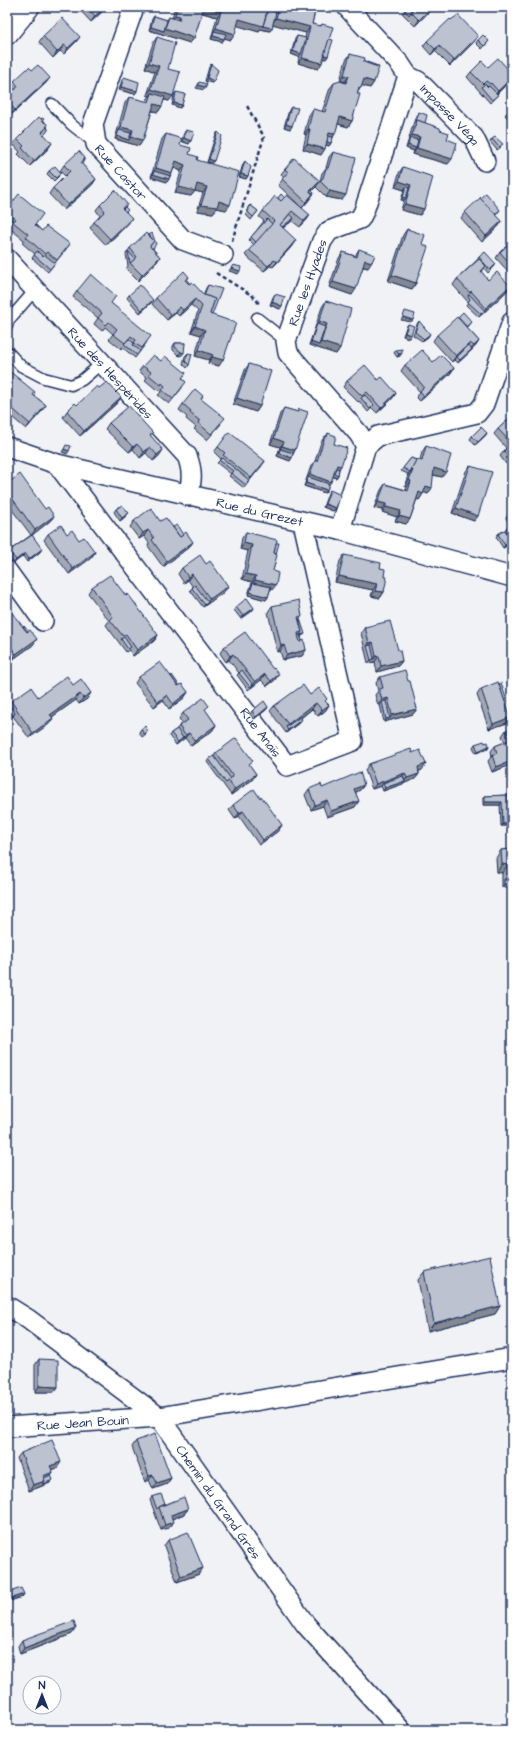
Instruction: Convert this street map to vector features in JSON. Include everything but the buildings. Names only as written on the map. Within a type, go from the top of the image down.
[{"type":"street","points":[[7,33],[28,7]]},
{"type":"street","name":"Rue Castor","points":[[134,7],[93,124],[96,144],[182,240],[224,255]]},
{"type":"street","points":[[347,7],[400,64],[408,76]]},
{"type":"street","name":"Impasse Véga","points":[[408,76],[418,80],[474,138],[486,161]]},
{"type":"street","name":"Rue les Hyades","points":[[366,446],[359,434],[288,353],[286,342],[322,241],[329,231],[360,219],[364,211],[408,76]]},
{"type":"street","name":"Rue des Hespérides","points":[[7,260],[187,456],[191,466],[192,478],[188,496]]},
{"type":"street","points":[[340,530],[366,446],[378,436],[477,413],[484,404],[512,322]]},
{"type":"street","name":"Rue du Grezet","points":[[7,447],[57,464],[188,496],[340,530],[512,579]]},
{"type":"street","name":"Rue Anaïs","points":[[57,464],[286,766],[353,741],[303,522]]},
{"type":"street","points":[[9,580],[43,621]]},
{"type":"street","name":"Chemin du Grand Grès","points":[[7,1306],[28,1319],[159,1417],[306,1625],[401,1730]]},
{"type":"street","name":"Rue Jean Bouin","points":[[7,1427],[159,1417],[512,1358]]},
{"type":"lane","points":[[52,104],[72,124],[96,144]]},
{"type":"lane","points":[[7,326],[9,320],[35,290]]},
{"type":"lane","points":[[257,318],[286,342]]},
{"type":"lane","points":[[7,351],[21,366],[44,378],[71,385],[82,380],[102,363]]},
{"type":"path","points":[[248,106],[264,137],[233,239],[215,272],[253,296],[258,302],[257,318]]}]
